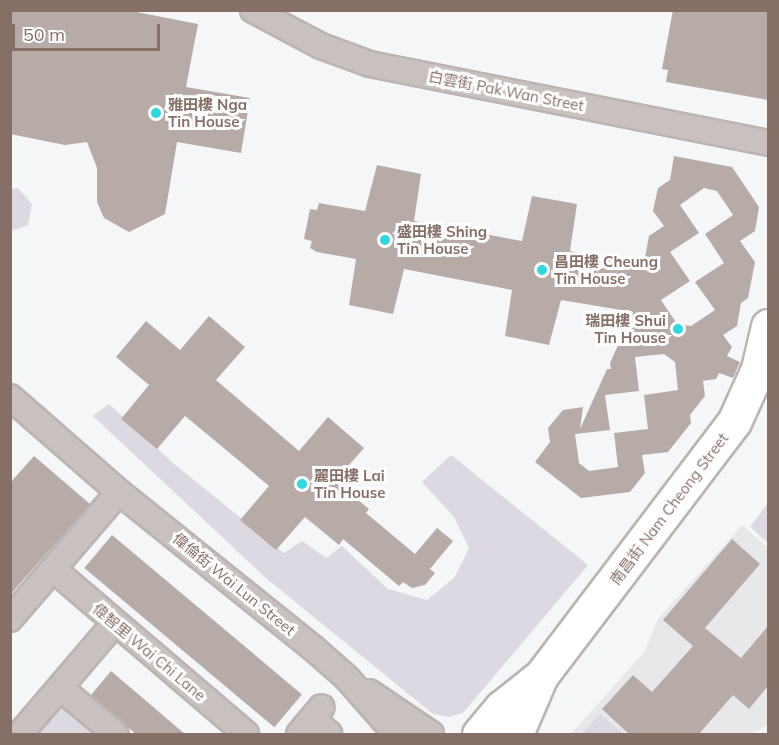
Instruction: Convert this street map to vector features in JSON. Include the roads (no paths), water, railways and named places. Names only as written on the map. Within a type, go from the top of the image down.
[{"type":"main road","name":"南昌街 Nam Cheong Street","points":[[478,735],[501,708],[541,676],[734,422],[758,369],[768,326]]},
{"type":"main road","name":"南昌街 Nam Cheong Street","points":[[516,735],[541,676]]},
{"type":"street","name":"白雲街 Pak Wan Street","points":[[253,10],[321,46],[370,64],[768,143]]},
{"type":"street","name":"偉倫街 Wai Lun Street","points":[[15,410],[347,678],[431,735]]},
{"type":"street","points":[[10,619],[119,492]]},
{"type":"street","name":"偉智里 Wai Chi Lane","points":[[53,569],[114,624],[246,735]]},
{"type":"street","points":[[20,735],[114,624]]},
{"type":"street","name":"偉倫街 Wai Lun Street","points":[[347,678],[396,735]]},
{"type":"street","points":[[60,687],[116,735]]},
{"type":"place","name":"雅田樓 Nga Tin House","points":[[156,113]]},
{"type":"place","name":"盛田樓 Shing Tin House","points":[[385,240]]},
{"type":"place","name":"昌田樓 Cheung Tin House","points":[[542,270]]},
{"type":"place","name":"瑞田樓 Shui Tin House","points":[[678,329]]},
{"type":"place","name":"麗田樓 Lai Tin House","points":[[302,484]]}]
